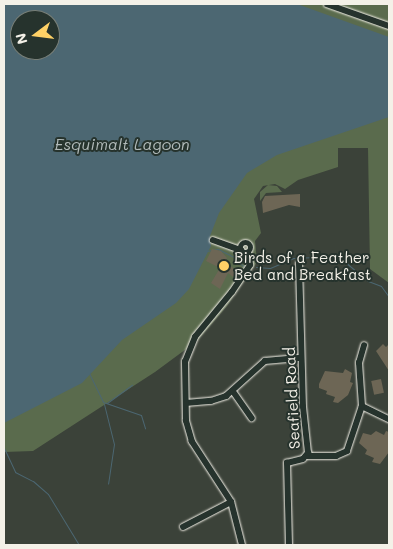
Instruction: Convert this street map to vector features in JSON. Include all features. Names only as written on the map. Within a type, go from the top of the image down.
[{"type":"street","points":[[326,4],[389,26]]},
{"type":"street","points":[[213,240],[248,253]]},
{"type":"street","points":[[241,250],[242,244],[248,243],[251,249],[248,253],[250,265],[188,350],[186,403],[192,442],[231,502],[242,545]]},
{"type":"street","name":"Seafield Road","points":[[289,545],[287,463],[307,456],[301,358],[299,264]]},
{"type":"street","points":[[307,456],[336,456],[346,451],[362,406],[359,363],[364,346]]},
{"type":"street","points":[[186,403],[211,401],[233,391],[265,361],[301,358]]},
{"type":"street","points":[[233,391],[252,418]]},
{"type":"street","points":[[362,406],[389,419]]},
{"type":"street","points":[[183,527],[231,502]]},
{"type":"green space","name":"Esquimalt Lagoon","points":[[4,4],[389,4],[389,283],[370,269],[368,148],[338,148],[338,167],[298,180],[285,189],[275,184],[263,186],[254,199],[261,233],[255,241],[257,262],[227,306],[197,341],[155,372],[33,451],[4,452]]},
{"type":"green space","points":[[268,185],[277,186],[282,192],[266,193],[260,201],[260,192]]},
{"type":"water","name":"Esquimalt Lagoon","points":[[4,4],[297,4],[389,37],[389,117],[277,155],[247,173],[219,213],[210,236],[211,246],[189,289],[176,303],[122,340],[82,383],[4,423]]},
{"type":"building","points":[[300,194],[300,207],[289,205],[263,213],[262,202],[265,196]]},
{"type":"building","points":[[212,249],[221,251],[227,258],[225,262],[237,271],[233,277],[228,273],[220,289],[211,283],[220,268],[206,261]]},
{"type":"building","points":[[383,344],[386,347],[389,344],[389,371],[376,351]]},
{"type":"building","points":[[345,369],[352,373],[350,382],[353,383],[348,395],[338,403],[333,402],[335,397],[326,394],[327,391],[319,388],[319,384],[325,371],[343,373]]},
{"type":"building","points":[[381,379],[384,393],[374,395],[371,381]]},
{"type":"building","points":[[376,431],[384,435],[386,431],[389,432],[389,452],[380,464],[372,462],[374,458],[365,454],[367,450],[359,443],[363,433],[371,435]]},
{"type":"waterway","points":[[207,251],[218,249],[236,258]]},
{"type":"waterway","points":[[256,267],[270,268],[293,258],[338,256],[368,281],[381,286],[389,297]]},
{"type":"waterway","points":[[239,263],[245,267]]},
{"type":"waterway","points":[[89,373],[103,402],[141,415],[145,428]]},
{"type":"waterway","points":[[107,403],[132,385]]},
{"type":"waterway","points":[[104,404],[114,444],[108,484]]},
{"type":"waterway","points":[[4,440],[4,446]]},
{"type":"waterway","points":[[4,448],[15,472],[33,481],[48,494],[79,545]]},
{"type":"place","name":"Birds of a Feather Bed and Breakfast","points":[[224,266]]}]
